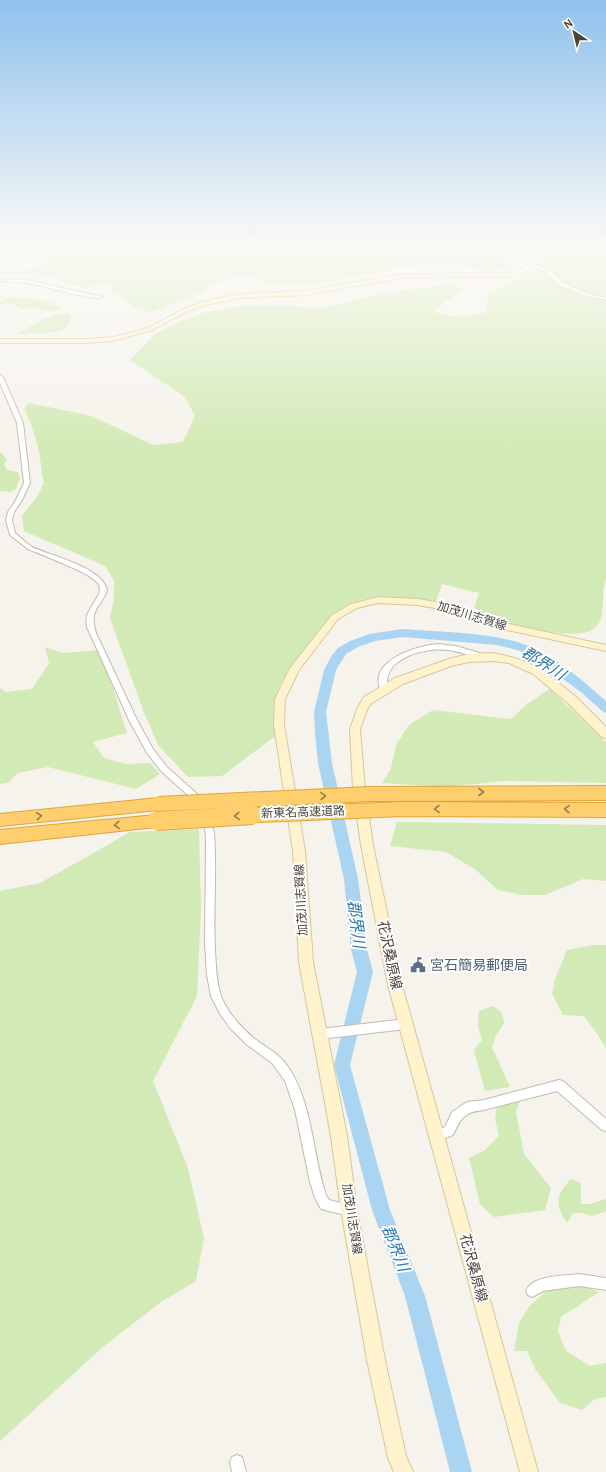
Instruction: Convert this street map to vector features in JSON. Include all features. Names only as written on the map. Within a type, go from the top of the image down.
[{"type":"highway","name":"新東名高速道路","points":[[0,820],[158,804],[370,794],[606,793]]},
{"type":"highway","name":"新東名高速道路","points":[[0,837],[156,821],[255,814],[380,809],[477,808],[606,810]]},
{"type":"main road","points":[[0,342],[87,341],[113,339],[138,333],[178,315]]},
{"type":"main road","name":"加茂川志賀線","points":[[404,1472],[397,1458],[390,1429],[349,1210],[325,1033],[306,962],[298,851],[280,725],[280,699],[295,668],[335,617],[354,606],[378,600],[418,602],[453,608],[497,625],[606,648]]},
{"type":"main road","name":"花沢桑原線","points":[[529,1472],[437,1136],[401,1025],[395,985],[367,845],[359,789],[355,729],[363,706],[368,700],[384,689],[399,681],[449,663],[469,658],[483,657],[511,660],[537,671],[572,700],[606,734]]},
{"type":"street","points":[[0,378],[20,423],[28,483],[20,500],[11,512],[9,520],[12,534],[21,542],[90,573],[98,578],[103,585],[103,592],[89,620],[92,633],[133,720],[150,751],[164,769],[193,795],[203,809],[208,820],[210,843],[211,962],[214,989],[218,1000],[246,1036],[278,1061],[290,1078],[300,1109],[320,1198],[325,1205],[349,1210]]},
{"type":"street","points":[[384,689],[381,679],[384,673],[394,661],[415,650],[425,647],[444,646],[464,650],[483,657]]},
{"type":"street","points":[[325,1033],[401,1025]]},
{"type":"street","points":[[437,1136],[449,1131],[456,1116],[471,1106],[484,1105],[559,1085],[606,1126]]},
{"type":"street","points":[[532,1291],[541,1285],[579,1280],[606,1284]]},
{"type":"green space","points":[[55,315],[70,315],[71,322],[62,330],[48,333],[17,334],[44,319]]},
{"type":"green space","points":[[199,315],[606,315],[606,578],[603,589],[602,612],[599,623],[590,631],[567,634],[542,631],[516,625],[496,619],[474,608],[479,593],[442,584],[436,601],[377,596],[353,602],[332,614],[293,663],[280,685],[273,706],[278,734],[222,776],[188,777],[158,745],[143,710],[110,618],[114,597],[114,581],[105,566],[24,531],[22,516],[37,497],[44,483],[36,440],[24,409],[29,403],[92,416],[153,445],[183,442],[195,416],[185,397],[130,360],[156,333],[181,321]]},
{"type":"green space","points":[[0,452],[7,459],[4,464],[7,470],[18,472],[20,478],[16,489],[10,492],[0,491]]},
{"type":"green space","points":[[45,647],[62,653],[101,650],[127,733],[93,742],[104,758],[126,764],[150,763],[160,774],[136,789],[48,767],[18,773],[8,783],[0,784],[0,688],[6,692],[32,689],[49,663]]},
{"type":"green space","points":[[550,689],[606,742],[606,783],[504,781],[444,787],[382,783],[391,768],[396,745],[409,725],[433,710],[511,719],[527,704]]},
{"type":"green space","points":[[397,822],[606,825],[606,881],[583,879],[545,895],[523,895],[498,890],[476,870],[446,852],[390,846]]},
{"type":"green space","points":[[199,829],[201,909],[197,996],[153,1081],[188,1168],[204,1238],[196,1281],[161,1302],[104,1346],[0,1441],[0,891],[40,883],[130,832]]},
{"type":"green space","points":[[593,945],[606,945],[606,1048],[584,1016],[563,1015],[552,994],[555,979],[567,950]]},
{"type":"green space","points":[[493,1006],[502,1013],[504,1023],[495,1037],[492,1047],[510,1087],[485,1091],[474,1050],[482,1040],[478,1027],[479,1011]]},
{"type":"green space","points":[[521,1099],[516,1112],[524,1154],[551,1188],[545,1210],[494,1217],[480,1204],[469,1158],[485,1150],[499,1136],[495,1119],[497,1104]]},
{"type":"green space","points":[[571,1179],[581,1183],[581,1204],[590,1204],[606,1199],[606,1211],[592,1216],[582,1213],[573,1213],[567,1223],[560,1210],[558,1200],[562,1190]]},
{"type":"green space","points":[[581,1286],[599,1292],[561,1317],[558,1331],[566,1351],[590,1366],[606,1363],[606,1397],[595,1399],[582,1410],[560,1403],[535,1369],[527,1351],[514,1351],[519,1323],[530,1305],[547,1291]]},
{"type":"waterway","name":"郡界川","points":[[461,1472],[415,1296],[381,1210],[342,1065],[365,972],[359,949],[351,879],[325,763],[320,712],[330,670],[336,658],[342,651],[354,644],[373,637],[403,633],[497,641],[521,647],[535,653],[551,664],[586,690],[606,708]]},
{"type":"place","name":"宮石簡易郵便局","points":[[418,965]]}]
